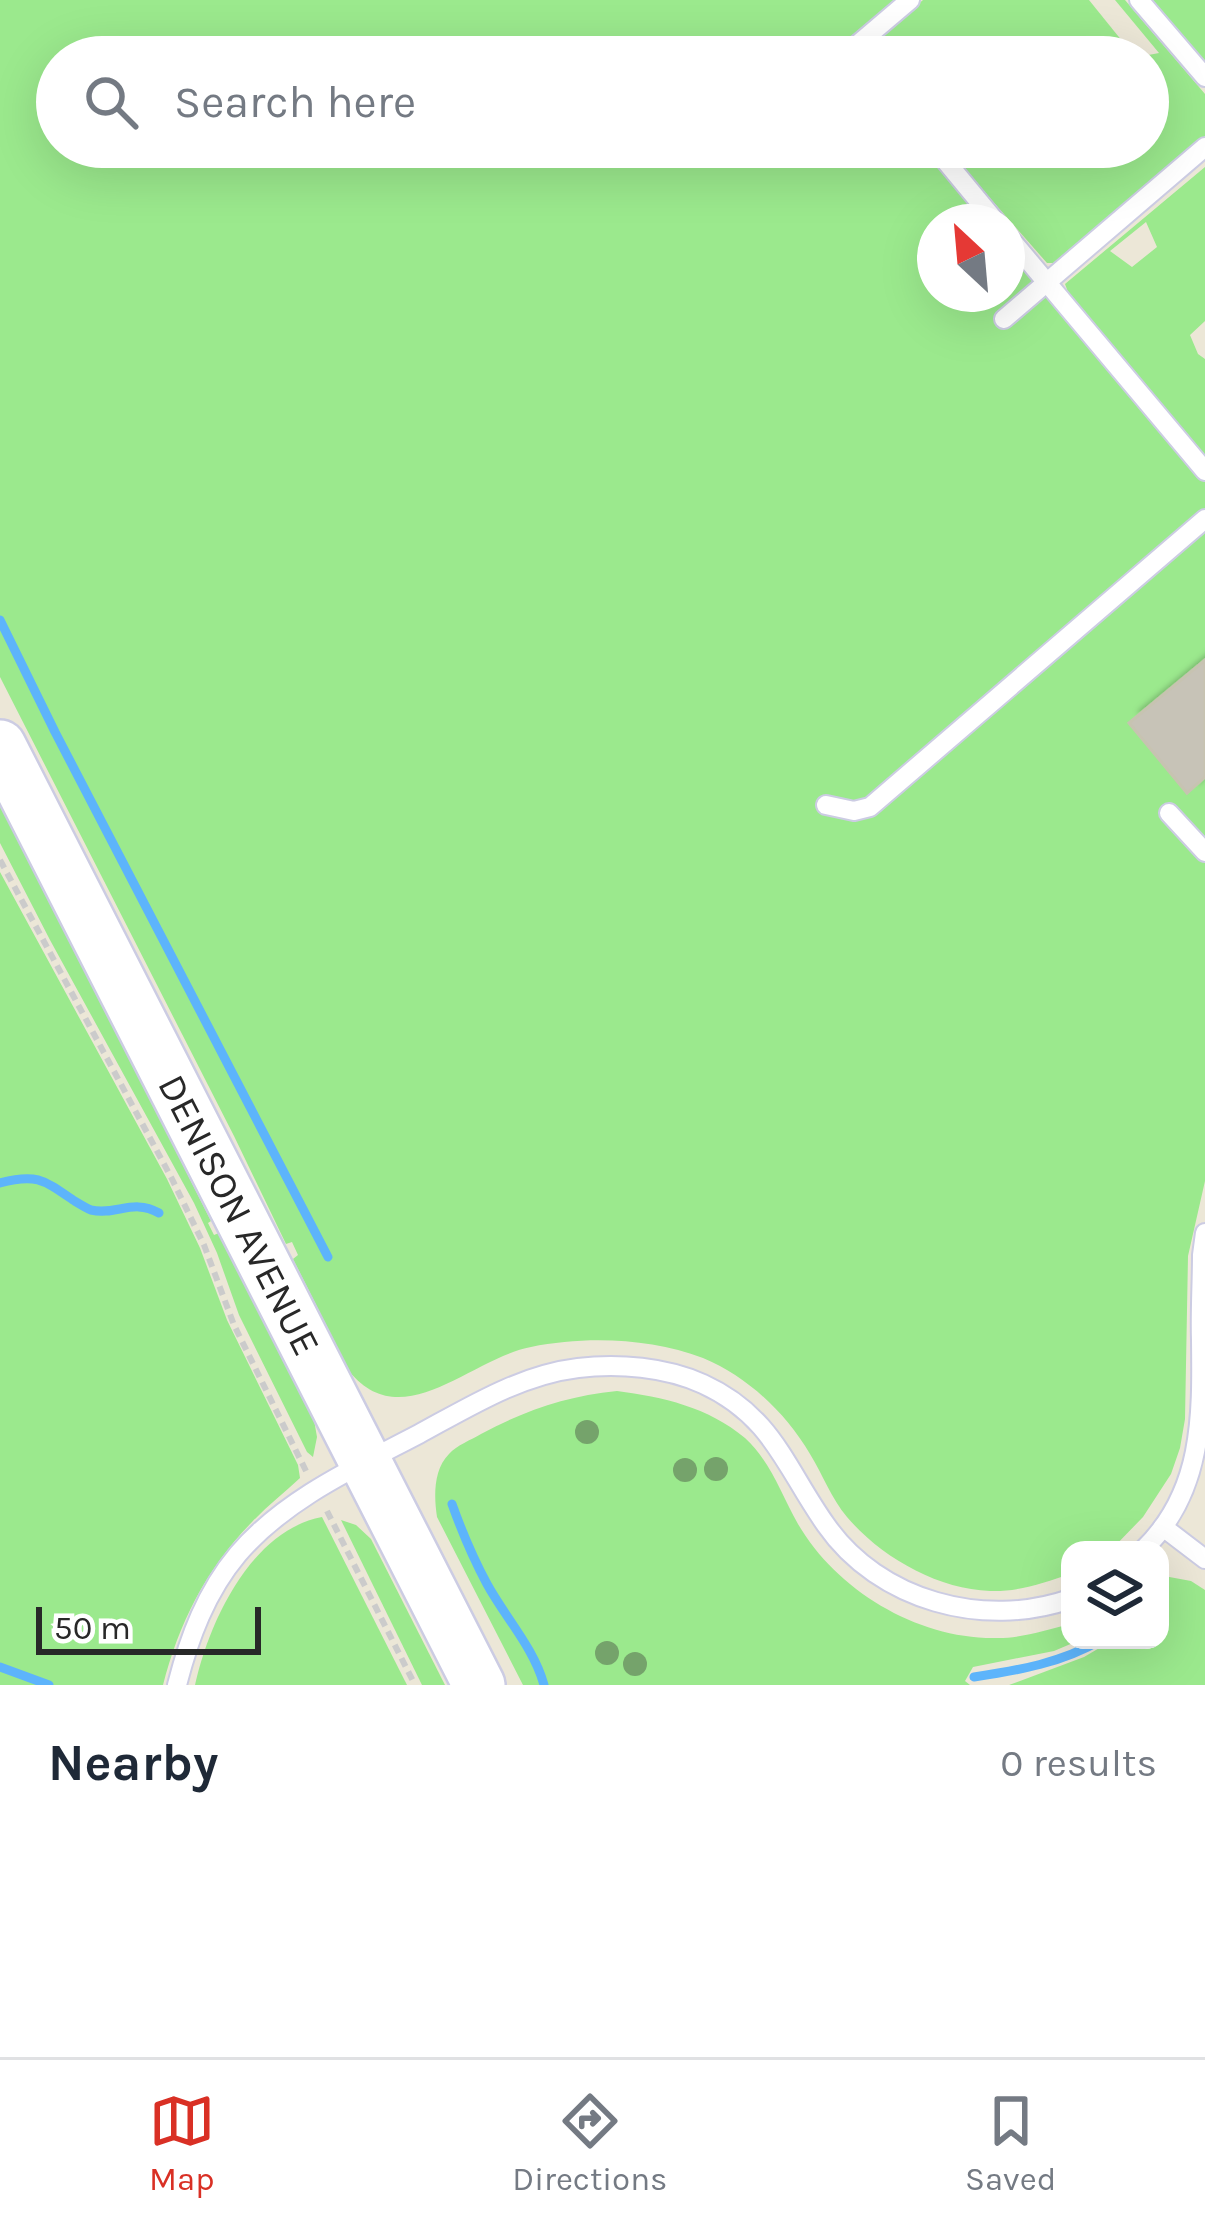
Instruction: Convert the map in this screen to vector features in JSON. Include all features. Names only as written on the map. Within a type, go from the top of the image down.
[{"type":"street","name":"DENISON AVENUE","points":[[0,746],[478,1685]]},
{"type":"lane","points":[[868,36],[910,0]]},
{"type":"lane","points":[[1139,0],[1205,77]]},
{"type":"lane","points":[[1004,319],[1205,147]]},
{"type":"lane","points":[[951,168],[981,204]]},
{"type":"lane","points":[[1025,257],[1205,471]]},
{"type":"lane","points":[[826,805],[854,812],[870,807],[1205,519]]},
{"type":"lane","points":[[1169,813],[1205,852]]},
{"type":"lane","points":[[1151,1541],[1163,1527],[1196,1453],[1205,1232]]},
{"type":"lane","points":[[178,1685],[203,1608],[223,1574],[280,1514],[500,1391],[577,1368],[660,1371],[703,1384],[740,1407],[769,1433],[847,1551],[908,1591],[970,1611],[1014,1611],[1061,1602]]},
{"type":"lane","points":[[1163,1527],[1205,1559]]},
{"type":"path","points":[[0,860],[171,1177],[204,1245],[234,1325],[306,1472]]},
{"type":"path","points":[[330,1517],[415,1685]]},
{"type":"green space","points":[[0,0],[901,0],[869,36],[36,36],[36,168],[942,168],[972,204],[917,204],[917,312],[1025,312],[1025,268],[1037,290],[1053,300],[1205,482],[1205,660],[1187,792],[1205,777],[1205,1181],[1188,1256],[1185,1419],[1171,1474],[1143,1517],[1120,1541],[1061,1541],[1061,1577],[990,1591],[930,1577],[876,1545],[836,1502],[815,1462],[777,1410],[735,1375],[703,1358],[640,1343],[574,1341],[508,1354],[437,1388],[391,1397],[370,1389],[349,1371],[293,1259],[298,1255],[292,1242],[286,1244],[0,677]]},
{"type":"green space","points":[[923,0],[1089,0],[1118,36],[881,36]]},
{"type":"green space","points":[[1115,0],[1125,0],[1156,36],[1145,36]]},
{"type":"green space","points":[[1153,0],[1205,0],[1205,67],[1158,11]]},
{"type":"green space","points":[[1169,52],[1205,94],[1205,137],[1169,167]]},
{"type":"green space","points":[[1205,167],[1205,321],[1190,335],[1205,359],[1205,457],[1068,292],[1065,284]],"holes":[[[1146,222],[1157,247],[1132,267],[1110,251]]]},
{"type":"green space","points":[[963,168],[1168,168],[1056,263],[1047,263],[1025,238],[1025,204],[995,204]]},
{"type":"green space","points":[[0,800],[214,1235],[219,1233],[314,1420],[313,1457],[239,1315],[194,1203],[0,843]]},
{"type":"green space","points":[[0,872],[167,1179],[227,1320],[298,1465],[300,1478],[252,1522],[208,1578],[177,1640],[163,1685],[0,1685]]},
{"type":"green space","points":[[617,1391],[684,1405],[731,1427],[769,1468],[815,1548],[883,1607],[939,1630],[968,1636],[1016,1637],[1061,1626],[1061,1648],[973,1667],[965,1681],[970,1685],[523,1685],[437,1517],[437,1476],[452,1451],[498,1425],[564,1400]]},
{"type":"green space","points":[[322,1517],[407,1685],[195,1685],[223,1607],[255,1559],[297,1525]]},
{"type":"green space","points":[[341,1520],[356,1525],[371,1539],[445,1685],[422,1685]]},
{"type":"green space","points":[[1169,1577],[1191,1581],[1205,1590],[1205,1685],[1009,1685],[1098,1649],[1169,1649]]},
{"type":"building","points":[[1205,660],[1205,777],[1187,793],[1129,723]]},
{"type":"waterway","points":[[0,620],[328,1257]]},
{"type":"waterway","points":[[0,1183],[31,1179],[47,1183],[91,1210],[141,1207],[159,1213]]},
{"type":"waterway","points":[[452,1504],[482,1574],[526,1645],[544,1685]]},
{"type":"waterway","points":[[974,1677],[1024,1668],[1083,1649]]},
{"type":"waterway","points":[[0,1667],[49,1685]]}]
